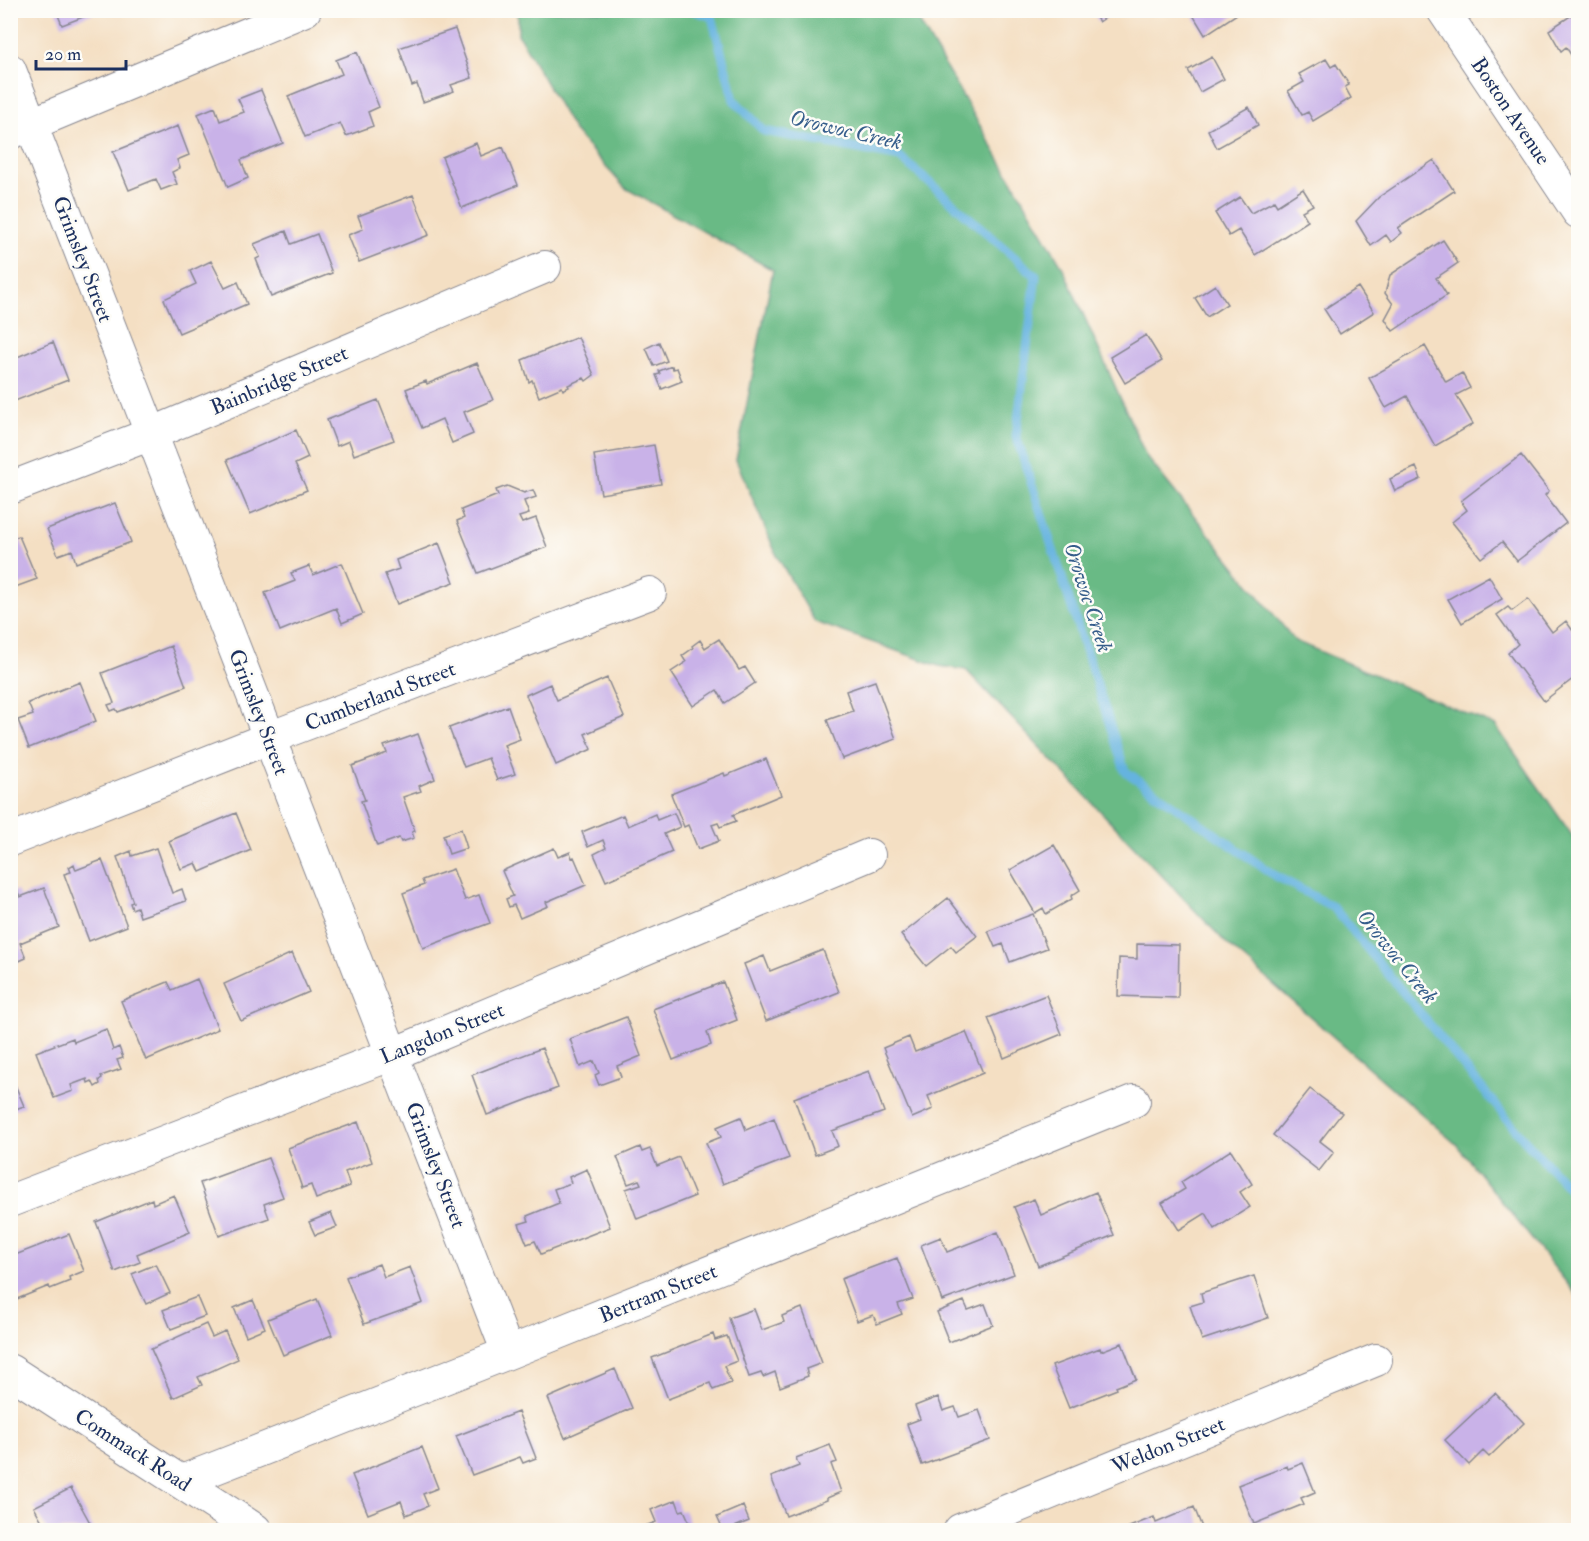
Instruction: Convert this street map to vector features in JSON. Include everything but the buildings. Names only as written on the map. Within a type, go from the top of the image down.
[{"type":"street","points":[[21,129],[305,10]]},
{"type":"street","name":"Boston Avenue","points":[[1443,10],[1578,212]]},
{"type":"street","name":"Grimsley Street","points":[[10,70],[21,129],[151,434],[508,1353]]},
{"type":"street","name":"Bainbridge Street","points":[[10,488],[151,434],[545,267]]},
{"type":"street","name":"Cumberland Street","points":[[10,840],[269,738],[650,593]]},
{"type":"street","name":"Langdon Street","points":[[10,1201],[393,1054],[870,855]]},
{"type":"street","name":"Bertram Street","points":[[182,1481],[508,1353],[1134,1101]]},
{"type":"street","name":"Weldon Street","points":[[960,1530],[1376,1360]]},
{"type":"street","name":"Commack Road","points":[[10,1371],[255,1530]]},
{"type":"green space","points":[[518,11],[913,11],[1062,266],[1146,456],[1295,641],[1496,726],[1578,844],[1578,1297],[1456,1144],[1226,943],[966,670],[939,666],[815,622],[777,556],[736,460],[773,270],[625,188],[574,131],[518,34]]},
{"type":"waterway","name":"Orowoc Creek","points":[[692,10],[712,17],[734,100],[764,131],[900,157],[1036,276],[1016,436],[1125,771],[1274,875],[1333,907],[1522,1137],[1578,1198]]}]
